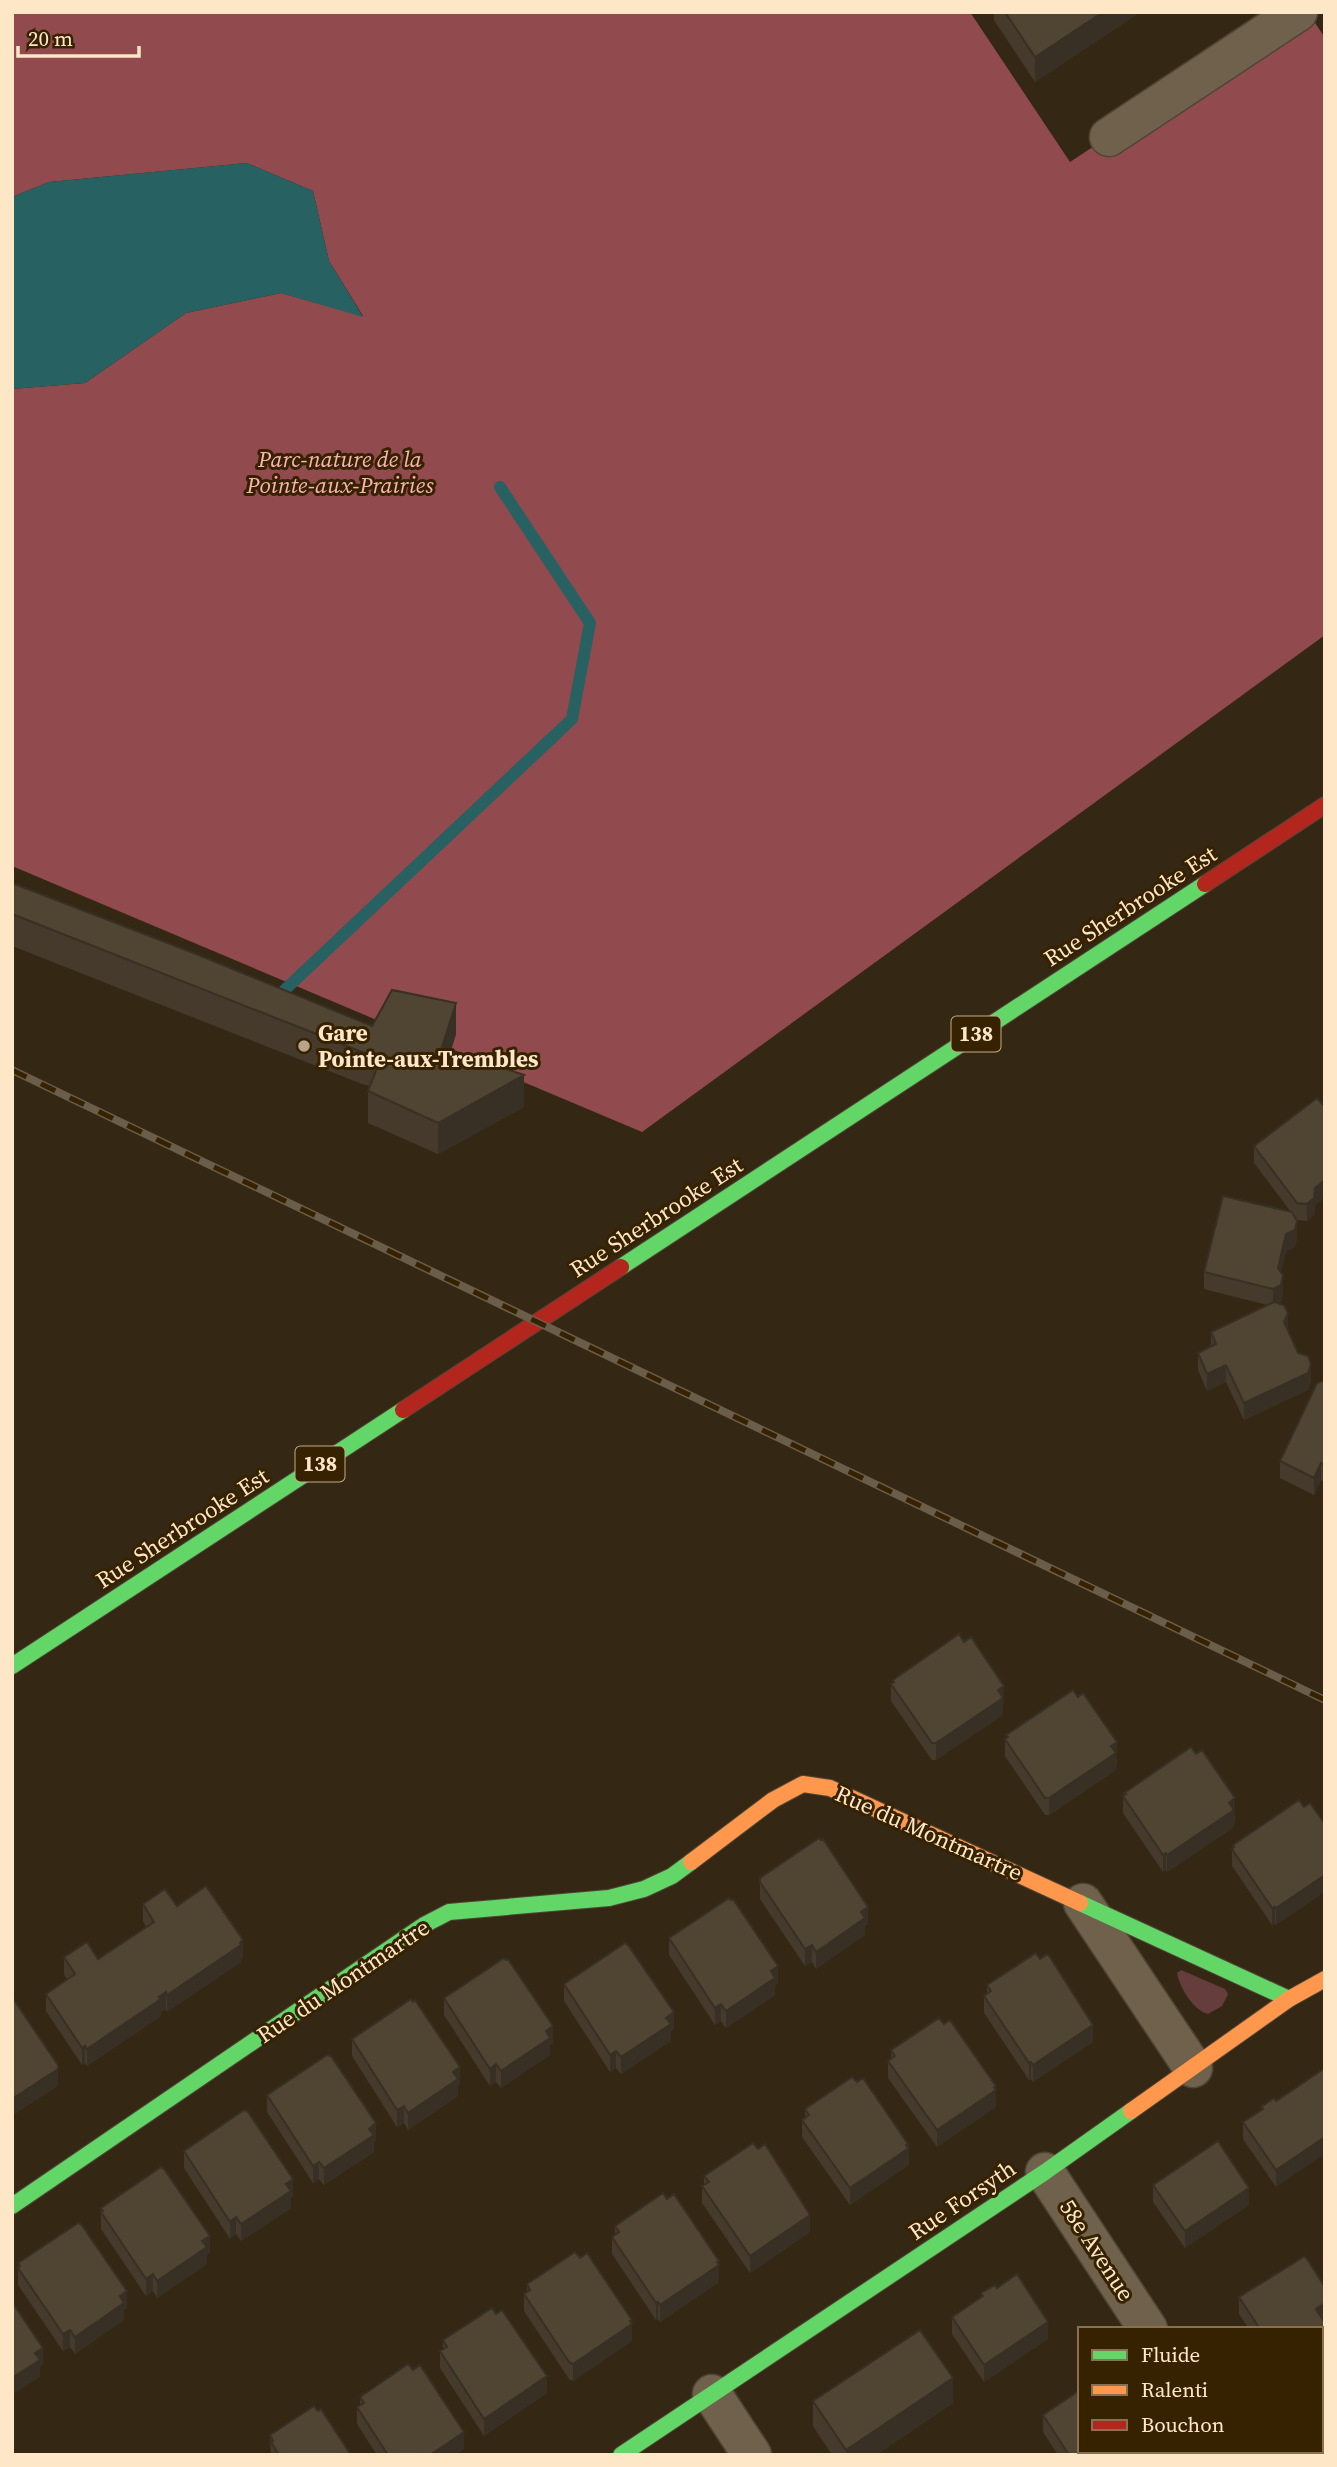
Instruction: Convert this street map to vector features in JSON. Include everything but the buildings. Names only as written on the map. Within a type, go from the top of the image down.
[{"type":"street","points":[[1109,137],[1298,12]]},
{"type":"street","name":"Rue Sherbrooke Est","points":[[12,1666],[1325,806]]},
{"type":"street","name":"Rue du Montmartre","points":[[12,2206],[424,1925],[449,1912],[609,1898],[644,1889],[672,1876],[773,1800],[803,1784],[830,1788],[1289,1999]]},
{"type":"street","points":[[1083,1903],[1193,2068]]},
{"type":"street","name":"Rue Forsyth","points":[[621,2455],[1045,2172],[1289,1999],[1325,1979]]},
{"type":"street","name":"58e Avenue","points":[[1045,2172],[1147,2327]]},
{"type":"street","points":[[712,2394],[752,2455]]},
{"type":"shaded area","points":[[1181,1970],[1225,1989],[1228,1994],[1222,2006],[1208,2014],[1197,2008],[1181,1985],[1177,1973]]},
{"type":"green space","name":"Parc-nature de la Pointe-aux-Prairies","points":[[12,12],[970,12],[1070,162],[1298,12],[1308,12],[1325,38],[1325,635],[642,1132],[12,866],[12,389],[85,383],[186,313],[281,293],[363,316],[329,261],[313,191],[247,163],[49,182],[12,197]]},
{"type":"water","points":[[247,163],[313,191],[329,261],[363,317],[281,293],[186,313],[85,383],[12,389],[12,197],[49,182]]},
{"type":"waterway","points":[[274,1000],[572,719],[590,623],[500,487]]},
{"type":"railway","points":[[12,1070],[1325,1700]]},
{"type":"traffic: fast","points":[[621,1267],[1205,884]]},
{"type":"traffic: fast","points":[[12,1666],[403,1410]]},
{"type":"traffic: fast","points":[[12,2206],[424,1925],[449,1912],[609,1898],[644,1889],[672,1876],[691,1862]]},
{"type":"traffic: fast","points":[[1080,1903],[1289,1999]]},
{"type":"traffic: fast","points":[[621,2455],[1045,2172],[1131,2111]]},
{"type":"traffic: slow","points":[[691,1862],[773,1800],[803,1784],[830,1788],[1080,1903]]},
{"type":"traffic: slow","points":[[1131,2111],[1289,1999],[1325,1979]]},
{"type":"traffic: jam","points":[[1205,884],[1325,805]]},
{"type":"traffic: jam","points":[[403,1410],[621,1267]]},
{"type":"place","name":"Gare Pointe-aux-Trembles","points":[[304,1046]]}]
